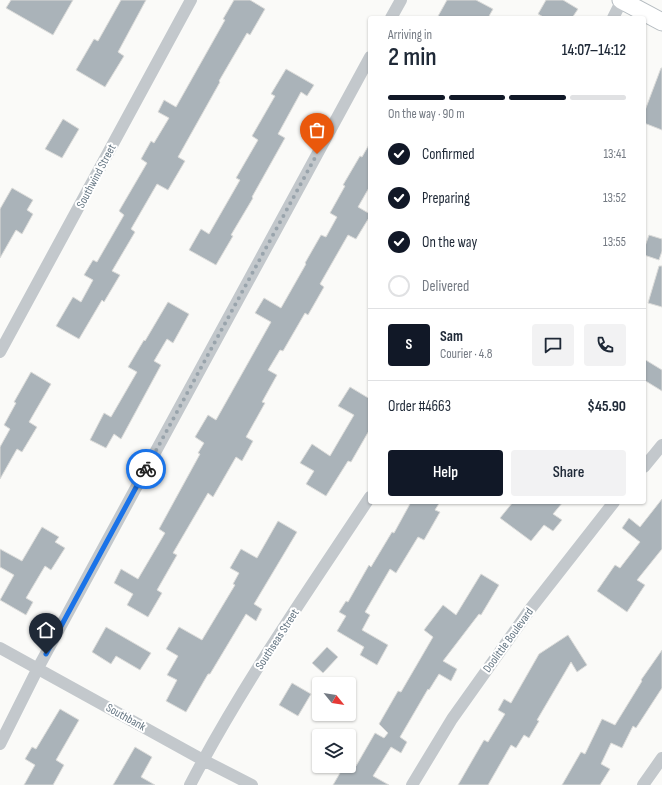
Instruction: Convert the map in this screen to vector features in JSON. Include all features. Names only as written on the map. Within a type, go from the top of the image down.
[{"type":"main road","points":[[622,0],[662,22]]},
{"type":"street","name":"Southwind Street","points":[[0,352],[191,0]]},
{"type":"street","points":[[392,16],[401,0]]},
{"type":"street","points":[[614,16],[622,0]]},
{"type":"street","points":[[0,744],[38,668],[368,61]]},
{"type":"street","points":[[646,465],[662,445]]},
{"type":"street","name":"Southseas Street","points":[[190,785],[234,707],[279,635],[368,500]]},
{"type":"street","name":"Doolittle Boulevard","points":[[412,785],[452,719],[526,614],[612,504]]},
{"type":"street","name":"Southbank","points":[[0,648],[203,760],[252,785]]},
{"type":"street","points":[[643,785],[662,758]]},
{"type":"building","points":[[11,0],[73,0],[53,35],[6,8]]},
{"type":"building","points":[[121,0],[146,0],[118,52],[124,56],[105,87],[76,70],[94,39],[98,41]]},
{"type":"building","points":[[234,0],[250,0],[265,9],[250,35],[247,33],[178,157],[185,161],[168,190],[157,184],[131,229],[135,232],[112,271],[120,275],[104,302],[102,300],[79,339],[56,326],[73,297],[81,302],[93,280],[84,275],[93,260],[97,262],[124,215],[119,211],[147,163],[141,159],[151,141],[154,143],[169,118],[158,112],[164,100],[176,107],[225,20],[223,19]]},
{"type":"building","points":[[447,0],[476,0],[493,9],[489,16],[438,16]]},
{"type":"building","points":[[546,0],[563,0],[578,9],[573,16],[542,16],[538,14]]},
{"type":"building","points":[[662,68],[662,130],[646,124],[646,108]]},
{"type":"building","points":[[286,69],[314,85],[307,96],[301,92],[278,134],[285,138],[216,265],[189,250],[201,229],[209,234],[240,180],[236,178],[258,140],[252,136],[275,96],[271,94]]},
{"type":"building","points":[[63,119],[79,129],[62,158],[45,149]]},
{"type":"building","points":[[368,146],[368,190],[358,207],[368,213],[368,219],[356,239],[348,235],[320,284],[324,287],[308,315],[305,313],[283,351],[280,350],[268,370],[277,375],[262,402],[265,403],[246,437],[253,441],[242,461],[236,457],[213,497],[208,493],[173,553],[177,555],[157,590],[162,593],[148,617],[127,605],[133,594],[114,583],[121,569],[138,579],[165,533],[159,529],[200,454],[198,453],[204,443],[195,437],[208,415],[216,420],[271,322],[255,313],[264,298],[281,308],[321,235],[326,237],[337,217],[330,213],[345,186],[343,185],[360,156],[362,157]]},
{"type":"building","points":[[12,188],[33,200],[27,210],[33,214],[22,234],[16,230],[0,258],[0,209]]},
{"type":"building","points":[[649,235],[662,239],[662,251],[659,260],[646,256],[646,243]]},
{"type":"building","points":[[659,266],[662,266],[662,307],[648,303]]},
{"type":"building","points":[[168,302],[189,314],[173,343],[167,339],[154,361],[161,365],[121,439],[114,434],[106,448],[90,440],[104,413],[111,417],[137,372],[128,367]]},
{"type":"building","points":[[646,360],[662,370],[662,391],[646,381]]},
{"type":"building","points":[[31,372],[51,384],[29,422],[37,427],[22,452],[17,449],[0,479],[0,447],[10,429],[4,425],[16,403],[14,402]]},
{"type":"building","points":[[350,387],[368,398],[368,432],[351,462],[348,461],[326,496],[306,484],[314,471],[300,463],[312,444],[330,456],[354,415],[338,406]]},
{"type":"building","points":[[662,499],[662,549],[637,580],[645,585],[627,612],[597,591],[615,565],[620,568],[640,542],[622,528],[629,518],[640,527]]},
{"type":"building","points":[[410,504],[439,504],[435,510],[440,512],[424,540],[418,537],[396,573],[390,569],[365,612],[370,615],[362,630],[388,645],[377,665],[360,655],[364,647],[337,631],[346,616],[339,612],[346,601],[348,602],[369,565],[371,567],[392,532],[394,533]]},
{"type":"building","points":[[511,504],[561,504],[553,514],[562,520],[553,531],[544,525],[531,541],[500,518]]},
{"type":"building","points":[[278,521],[297,532],[254,604],[262,609],[256,621],[246,614],[186,712],[166,701],[177,680],[167,675],[178,656],[166,649],[179,627],[202,640],[235,585],[233,584],[239,573],[230,568],[241,549],[257,558]]},
{"type":"building","points":[[42,527],[59,537],[55,542],[65,548],[51,570],[45,566],[26,598],[33,602],[26,615],[0,600],[14,575],[0,567],[0,549],[22,561]]},
{"type":"building","points":[[481,574],[499,585],[481,615],[479,614],[443,661],[457,669],[451,681],[439,674],[429,690],[428,689],[400,737],[407,742],[401,753],[391,747],[373,776],[389,785],[333,785],[340,773],[356,773],[356,766],[375,733],[384,738],[388,733],[379,724],[398,691],[401,692],[433,637],[424,630],[443,605],[456,615]]},
{"type":"building","points":[[106,627],[151,653],[140,670],[116,656],[111,664],[92,652]]},
{"type":"building","points":[[568,635],[587,665],[577,672],[571,662],[537,720],[539,721],[529,738],[524,735],[516,748],[511,745],[488,785],[458,785],[484,740],[488,742],[505,714],[498,710],[504,699],[511,703],[539,654]]},
{"type":"building","points":[[327,647],[338,657],[323,673],[312,663]]},
{"type":"building","points":[[662,650],[662,688],[636,728],[633,726],[622,748],[611,743],[601,764],[610,769],[600,785],[562,785],[581,752],[585,754],[602,719],[615,725],[642,681],[641,680]]},
{"type":"building","points":[[292,683],[311,694],[298,716],[279,705]]},
{"type":"building","points":[[60,709],[79,720],[56,760],[64,765],[53,785],[24,785],[35,765],[25,759],[32,747],[36,749]]},
{"type":"building","points":[[135,747],[152,757],[141,777],[155,785],[113,785]]},
{"type":"way so far","points":[[146,469],[317,154]]},
{"type":"route","points":[[46,654],[146,469]]}]
